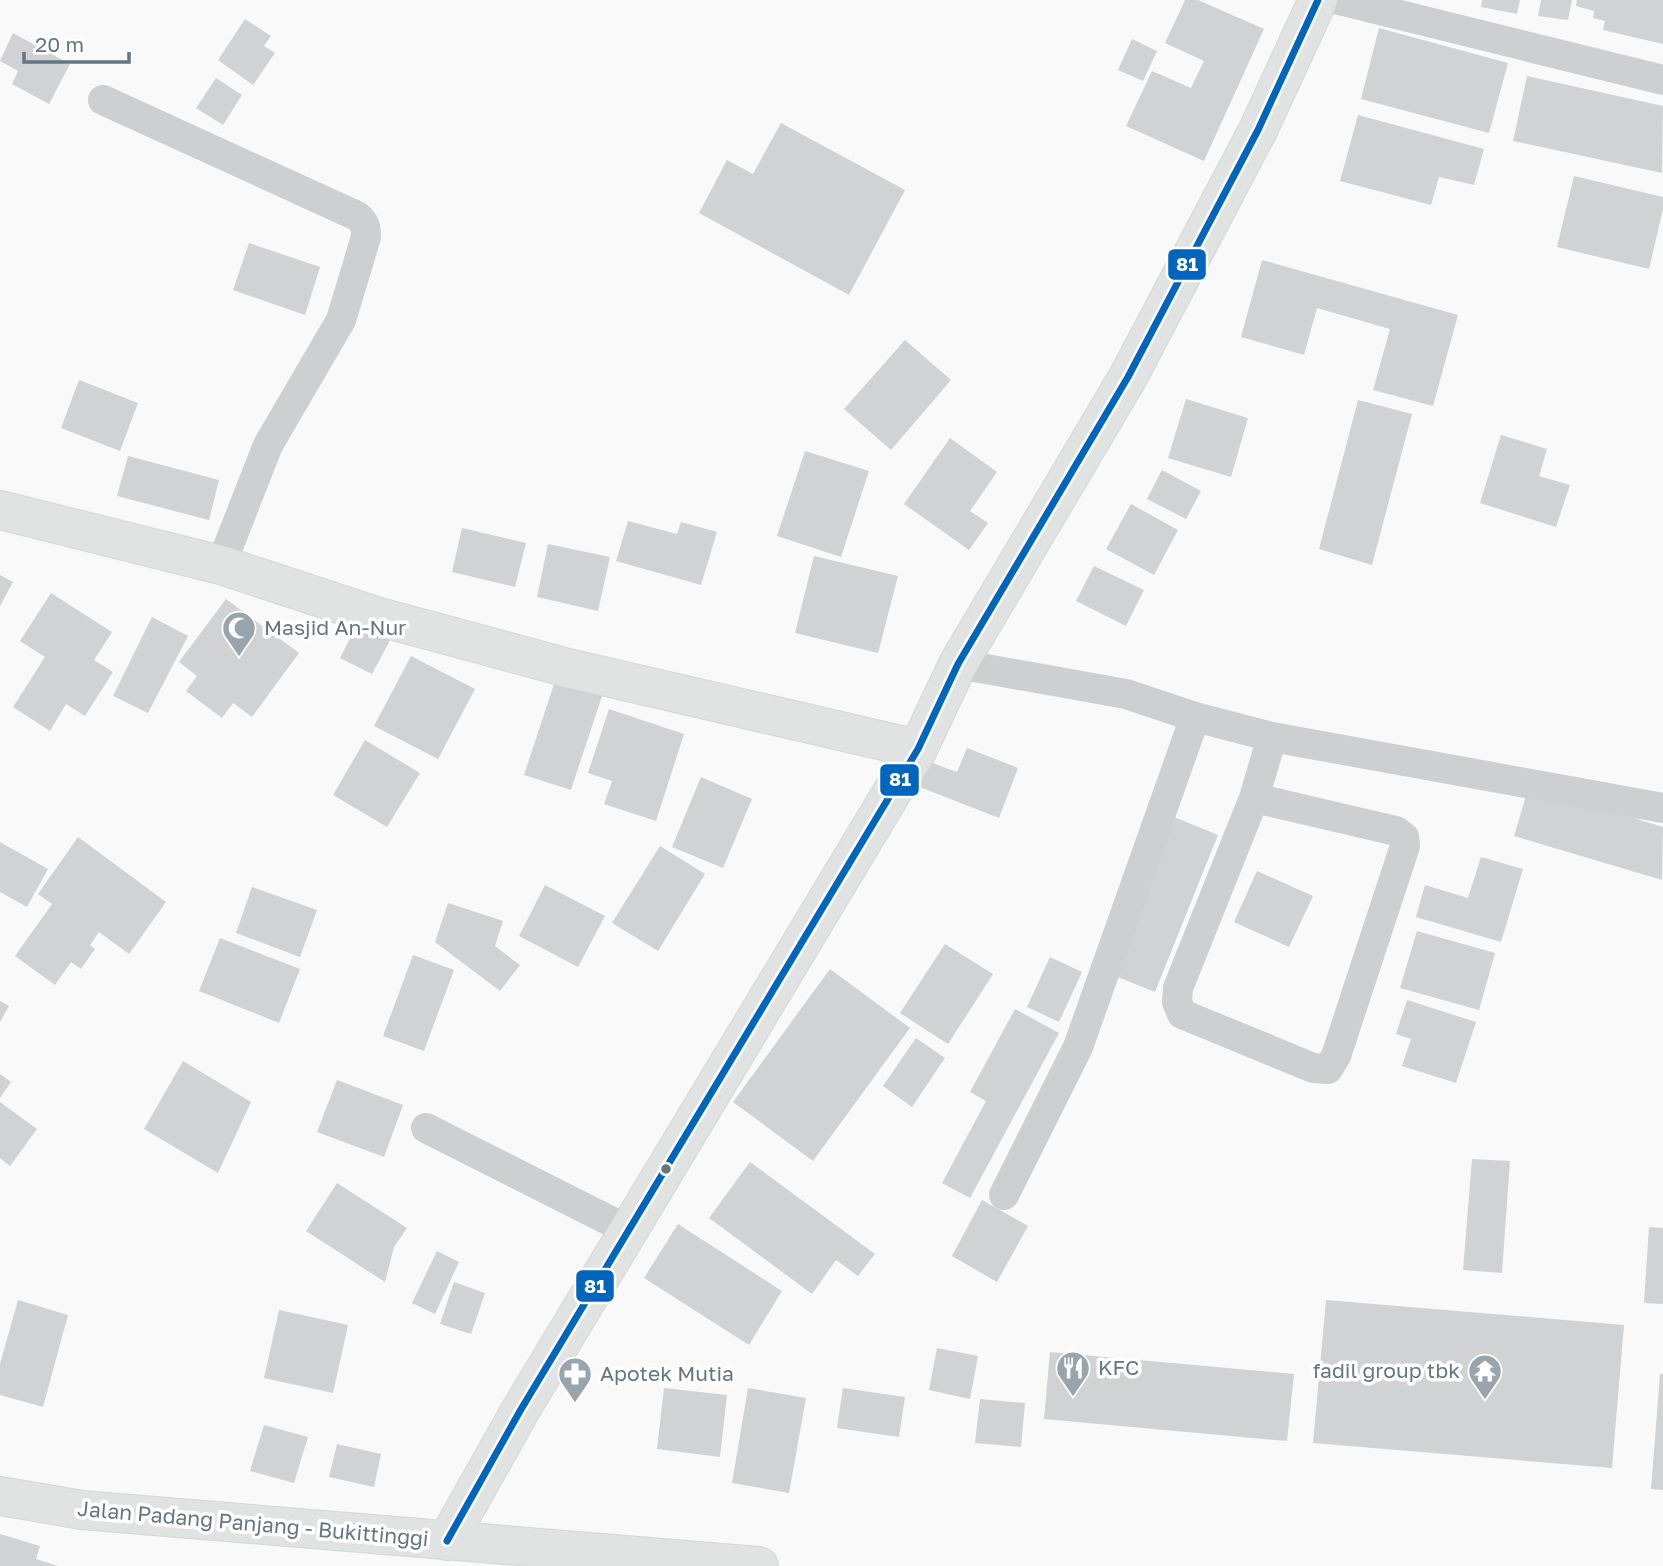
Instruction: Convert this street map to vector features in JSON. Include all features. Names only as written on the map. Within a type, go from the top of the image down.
[{"type":"main road","points":[[447,1541],[520,1410],[918,749],[958,664],[1128,377],[1258,130],[1318,0]]},
{"type":"main road","points":[[0,510],[221,565],[376,616],[555,665],[918,749]]},
{"type":"main road","name":"Jalan Padang Panjang - Bukittinggi","points":[[0,1496],[82,1510],[759,1566]]},
{"type":"street","points":[[1339,0],[1663,80]]},
{"type":"street","points":[[103,100],[357,216],[363,220],[366,228],[366,237],[341,320],[268,445],[221,565]]},
{"type":"street","points":[[958,664],[1126,694],[1195,717],[1272,737],[1663,808]]},
{"type":"street","points":[[1004,1195],[1078,1047],[1195,717]]},
{"type":"street","points":[[1254,798],[1395,831],[1404,837],[1405,846],[1336,1056],[1328,1069],[1313,1068],[1182,1014],[1177,1002],[1178,989],[1254,798],[1272,737]]},
{"type":"street","points":[[426,1128],[628,1230]]},
{"type":"building","points":[[1185,0],[1198,0],[1264,29],[1204,161],[1126,126],[1152,71],[1191,88],[1204,61],[1165,43]]},
{"type":"building","points":[[1482,0],[1520,0],[1517,14],[1481,7]]},
{"type":"building","points":[[1541,0],[1572,0],[1568,20],[1538,16]]},
{"type":"building","points":[[1577,0],[1663,0],[1663,44],[1603,30],[1605,21],[1593,18],[1594,11],[1576,6]]},
{"type":"building","points":[[245,19],[271,36],[264,46],[275,53],[253,85],[218,60]]},
{"type":"building","points":[[1379,28],[1508,63],[1489,133],[1361,99]]},
{"type":"building","points":[[13,33],[70,64],[49,104],[12,84],[18,71],[0,61]]},
{"type":"building","points":[[1132,39],[1157,51],[1143,81],[1118,70]]},
{"type":"building","points":[[1527,76],[1663,106],[1662,173],[1513,141]]},
{"type":"building","points":[[216,78],[242,95],[223,125],[196,108]]},
{"type":"building","points":[[1358,115],[1484,149],[1474,185],[1439,177],[1431,205],[1340,181]]},
{"type":"building","points":[[781,123],[905,190],[849,295],[699,213],[727,160],[753,174]]},
{"type":"building","points":[[1574,176],[1663,197],[1663,209],[1649,269],[1557,247]]},
{"type":"building","points":[[249,243],[320,267],[305,315],[233,290]]},
{"type":"building","points":[[1262,260],[1458,315],[1433,406],[1373,390],[1390,329],[1317,308],[1304,355],[1241,337]]},
{"type":"building","points":[[905,340],[951,380],[891,450],[844,409]]},
{"type":"building","points":[[79,380],[138,403],[120,451],[61,428]]},
{"type":"building","points":[[1186,399],[1248,418],[1231,477],[1168,458]]},
{"type":"building","points":[[1358,400],[1412,414],[1372,565],[1319,549]]},
{"type":"building","points":[[1501,435],[1547,449],[1539,476],[1570,485],[1556,527],[1480,503]]},
{"type":"building","points":[[950,438],[997,472],[970,511],[988,523],[969,550],[904,504]]},
{"type":"building","points":[[805,451],[869,471],[841,557],[777,536]]},
{"type":"building","points":[[128,456],[219,480],[209,520],[117,496]]},
{"type":"building","points":[[1162,470],[1201,491],[1186,519],[1147,499]]},
{"type":"building","points":[[1131,504],[1178,530],[1154,575],[1106,549]]},
{"type":"building","points":[[628,521],[677,534],[681,522],[717,532],[701,585],[616,561]]},
{"type":"building","points":[[462,528],[526,543],[515,587],[452,572]]},
{"type":"building","points":[[548,544],[610,557],[598,611],[537,597]]},
{"type":"building","points":[[814,556],[898,576],[878,653],[795,633]]},
{"type":"building","points":[[1094,566],[1144,590],[1126,626],[1076,601]]},
{"type":"building","points":[[0,575],[13,582],[0,606]]},
{"type":"building","points":[[51,593],[112,632],[94,660],[113,672],[85,716],[66,704],[50,731],[13,707],[45,657],[20,641]]},
{"type":"building","name":"Masjid An-Nur","points":[[226,599],[299,653],[252,717],[233,703],[222,718],[186,691],[197,676],[179,662]]},
{"type":"building","points":[[363,613],[395,631],[372,674],[340,658]]},
{"type":"building","points":[[152,617],[188,636],[148,713],[113,696]]},
{"type":"building","points":[[411,656],[475,689],[438,759],[374,726]]},
{"type":"building","points":[[558,672],[605,687],[571,790],[524,775]]},
{"type":"building","points":[[609,709],[684,734],[656,821],[604,804],[612,781],[588,773]]},
{"type":"building","points":[[365,740],[420,773],[387,827],[333,795]]},
{"type":"building","points":[[967,748],[1018,768],[999,818],[917,786],[927,761],[957,772]]},
{"type":"building","points":[[701,777],[752,799],[723,868],[672,847]]},
{"type":"building","points":[[1529,786],[1663,827],[1662,880],[1514,836]]},
{"type":"building","points":[[1174,817],[1218,835],[1155,992],[1110,974]]},
{"type":"building","points":[[78,837],[166,902],[129,954],[99,932],[90,945],[95,949],[81,969],[71,962],[55,985],[15,956],[52,904],[38,894]]},
{"type":"building","points":[[0,842],[48,869],[27,907],[0,892]]},
{"type":"building","points":[[660,846],[705,874],[658,951],[612,923]]},
{"type":"building","points":[[1481,857],[1523,869],[1501,942],[1416,917],[1425,885],[1468,898]]},
{"type":"building","points":[[1257,871],[1313,896],[1289,947],[1234,922]]},
{"type":"building","points":[[545,885],[605,916],[578,967],[519,936]]},
{"type":"building","points":[[252,887],[317,910],[300,957],[236,933]]},
{"type":"building","points":[[448,903],[503,921],[495,946],[520,965],[500,991],[435,942]]},
{"type":"building","points":[[1417,931],[1495,953],[1479,1010],[1400,988]]},
{"type":"building","points":[[220,938],[300,969],[279,1023],[199,991]]},
{"type":"building","points":[[945,944],[993,974],[948,1044],[900,1013]]},
{"type":"building","points":[[413,955],[454,970],[424,1051],[383,1036]]},
{"type":"building","points":[[1050,957],[1082,972],[1059,1022],[1027,1007]]},
{"type":"building","points":[[830,969],[910,1028],[813,1161],[733,1102]]},
{"type":"building","points":[[1407,1000],[1476,1022],[1456,1083],[1402,1066],[1411,1039],[1396,1034]]},
{"type":"building","points":[[0,1001],[9,1006],[0,1022]]},
{"type":"building","points":[[1015,1009],[1059,1033],[970,1198],[942,1183],[986,1101],[970,1092]]},
{"type":"building","points":[[916,1038],[945,1058],[912,1107],[883,1086]]},
{"type":"building","points":[[183,1061],[251,1102],[218,1173],[144,1129]]},
{"type":"building","points":[[0,1074],[11,1082],[0,1098]]},
{"type":"building","points":[[337,1080],[403,1105],[384,1157],[317,1132]]},
{"type":"building","points":[[0,1102],[37,1129],[10,1166],[0,1158]]},
{"type":"building","points":[[1472,1159],[1510,1161],[1502,1273],[1463,1270]]},
{"type":"building","points":[[750,1162],[875,1254],[858,1276],[836,1260],[812,1294],[709,1218]]},
{"type":"building","points":[[337,1183],[407,1228],[394,1247],[385,1282],[306,1231]]},
{"type":"building","points":[[982,1200],[1028,1226],[997,1282],[952,1256]]},
{"type":"building","points":[[678,1224],[782,1291],[749,1345],[644,1278]]},
{"type":"building","points":[[1649,1227],[1663,1228],[1663,1304],[1644,1303]]},
{"type":"building","points":[[437,1251],[459,1262],[435,1314],[412,1303]]},
{"type":"building","points":[[454,1282],[485,1293],[471,1334],[440,1324]]},
{"type":"building","points":[[18,1300],[68,1315],[43,1407],[0,1395],[0,1364]]},
{"type":"building","points":[[1326,1300],[1624,1325],[1612,1468],[1313,1443]]},
{"type":"building","points":[[279,1310],[348,1325],[333,1393],[264,1378]]},
{"type":"building","points":[[937,1348],[978,1356],[970,1399],[929,1390]]},
{"type":"building","points":[[1050,1352],[1294,1374],[1287,1441],[1044,1419]]},
{"type":"building","points":[[1660,1374],[1663,1374],[1663,1490],[1651,1489]]},
{"type":"building","points":[[664,1388],[727,1395],[720,1457],[657,1449]]},
{"type":"building","points":[[748,1388],[806,1398],[789,1493],[732,1483]]},
{"type":"building","points":[[843,1388],[905,1397],[899,1437],[837,1428]]},
{"type":"building","points":[[980,1399],[1025,1403],[1021,1447],[975,1443]]},
{"type":"building","points":[[264,1425],[308,1437],[294,1483],[250,1471]]},
{"type":"building","points":[[337,1444],[381,1454],[374,1487],[329,1477]]},
{"type":"building","points":[[0,1534],[40,1546],[36,1559],[58,1566],[0,1566]]},
{"type":"transit line","name":"81","points":[[447,1541],[520,1411],[918,749],[958,664],[1128,377],[1258,130],[1318,0]]},
{"type":"place","name":"Masjid An-Nur","points":[[239,658]]},
{"type":"place","name":"KFC","points":[[1073,1398]]},
{"type":"place","name":"fadil group tbk","points":[[1485,1401]]},
{"type":"place","name":"Apotek Mutia","points":[[575,1404]]}]
